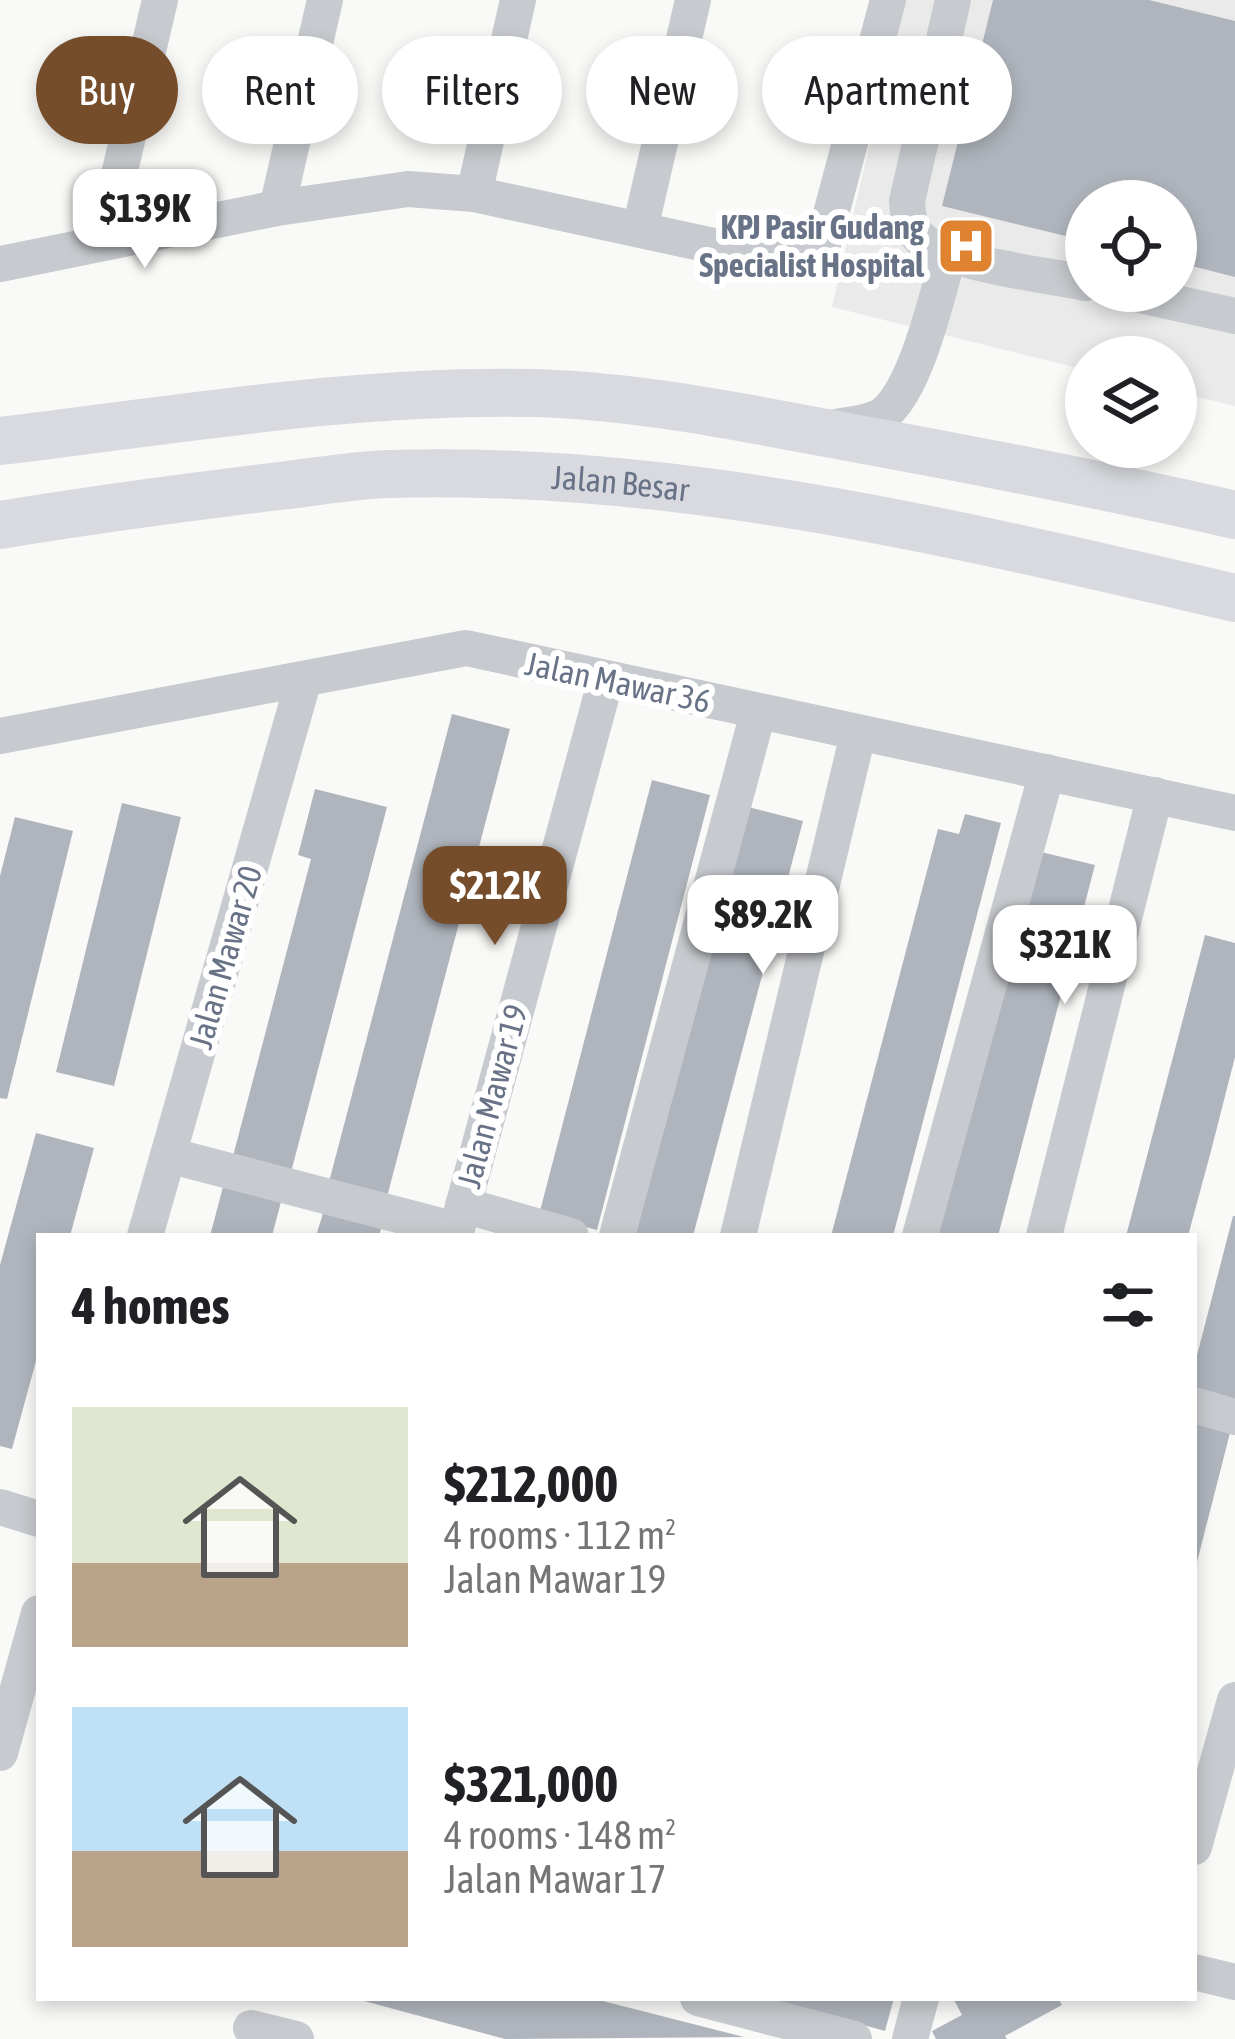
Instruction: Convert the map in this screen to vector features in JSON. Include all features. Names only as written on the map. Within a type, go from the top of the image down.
[{"type":"main road","points":[[0,441],[386,396],[538,393],[685,408],[1220,506]]},
{"type":"main road","name":"Jalan Besar","points":[[0,525],[114,506],[387,474],[565,477],[740,496],[1057,557],[1235,598]]},
{"type":"street","points":[[103,243],[160,0]]},
{"type":"street","points":[[277,208],[325,0]]},
{"type":"street","points":[[474,194],[518,0]]},
{"type":"street","points":[[640,229],[693,0]]},
{"type":"street","points":[[0,264],[277,208],[408,189],[474,194],[788,262],[812,260],[823,244],[888,0]]},
{"type":"street","points":[[953,0],[907,201],[908,225],[924,242],[949,254],[1065,279]]},
{"type":"street","points":[[814,431],[880,417],[899,400],[949,254]]},
{"type":"street","points":[[1197,308],[1235,316]]},
{"type":"street","name":"Jalan Mawar 36","points":[[0,736],[466,648],[1235,813]]},
{"type":"street","name":"Jalan Mawar 20","points":[[147,1233],[304,679]]},
{"type":"street","name":"Jalan Mawar 19","points":[[458,1224],[606,679]]},
{"type":"street","points":[[618,1233],[758,712]]},
{"type":"street","points":[[739,1233],[858,734]]},
{"type":"street","points":[[921,1233],[1047,772]]},
{"type":"street","points":[[1045,1233],[1155,795]]},
{"type":"street","points":[[168,1155],[458,1224],[543,1233]]},
{"type":"street","points":[[1197,1407],[1235,1417]]},
{"type":"street","points":[[0,1507],[36,1518]]},
{"type":"street","points":[[0,1753],[11,1672],[36,1621]]},
{"type":"street","points":[[1197,1836],[1235,1700]]},
{"type":"street","points":[[1197,1973],[1235,1982]]},
{"type":"street","points":[[709,2001],[854,2039]]},
{"type":"street","points":[[910,2039],[920,2001]]},
{"type":"street","points":[[252,2022],[296,2039]]},
{"type":"shaded area","name":"KPJ Pasir Gudang Specialist Hospital","points":[[903,0],[1235,0],[1235,406],[1197,397],[1197,336],[1065,336],[1065,365],[832,307],[870,144],[1012,144],[1012,36],[895,36]]},
{"type":"building","points":[[993,0],[1149,0],[1235,21],[1235,277],[1197,267],[1197,180],[1065,180],[1065,236],[942,206],[957,144],[1012,144],[1012,36],[984,36]]},
{"type":"building","points":[[452,714],[510,729],[387,1197],[329,1182]]},
{"type":"building","points":[[652,780],[710,795],[597,1230],[539,1215]]},
{"type":"building","points":[[315,789],[387,807],[290,1176],[232,1160],[311,859],[298,855]]},
{"type":"building","points":[[122,803],[181,817],[114,1086],[56,1072]]},
{"type":"building","points":[[744,806],[803,821],[694,1233],[633,1233]]},
{"type":"building","points":[[965,814],[1001,823],[894,1233],[832,1233],[938,829],[959,834]]},
{"type":"building","points":[[15,817],[73,831],[7,1099],[0,1098],[0,876]]},
{"type":"building","points":[[1037,851],[1095,865],[999,1233],[937,1233]]},
{"type":"building","points":[[1205,935],[1235,943],[1235,1057],[1189,1233],[1127,1233]]},
{"type":"building","points":[[36,1133],[94,1148],[71,1233],[36,1233],[36,1361],[12,1449],[0,1446],[0,1265]]},
{"type":"building","points":[[224,1183],[282,1198],[273,1233],[211,1233]]},
{"type":"building","points":[[324,1210],[382,1225],[380,1233],[317,1233]]},
{"type":"building","points":[[1235,1216],[1235,1407],[1197,1398],[1197,1355]]},
{"type":"building","points":[[1197,1421],[1231,1429],[1197,1562]]},
{"type":"building","points":[[364,2001],[603,2001],[744,2037],[505,2039]]},
{"type":"building","points":[[777,2001],[893,2001],[885,2031]]},
{"type":"building","points":[[955,2001],[1060,2001],[1062,2005],[1005,2036],[1007,2039],[936,2039],[932,2031],[962,2015]]},
{"type":"place","name":"KPJ Pasir Gudang Specialist Hospital","points":[[966,246]]}]
